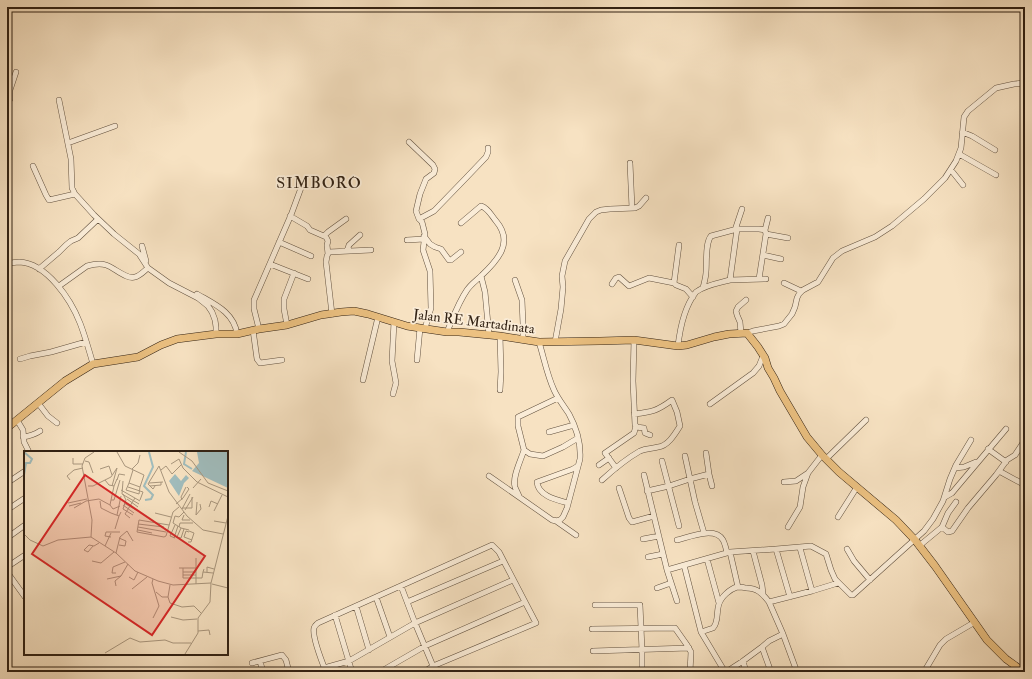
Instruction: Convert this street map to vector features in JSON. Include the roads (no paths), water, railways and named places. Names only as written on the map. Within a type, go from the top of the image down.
[{"type":"highway","name":"Jalan RE Martadinata","points":[[7,428],[65,381],[93,364],[138,357],[161,345],[177,339],[216,334],[237,334],[287,325],[321,315],[354,311],[423,329],[500,336],[539,342],[634,340],[678,346],[729,334],[744,333]]},
{"type":"highway","points":[[744,333],[758,347],[780,391],[803,431],[824,457],[896,520],[935,566],[987,640],[1006,659],[1024,672]]},
{"type":"street","points":[[10,99],[10,90],[16,72]]},
{"type":"street","points":[[746,300],[738,307],[736,311],[744,333],[784,324],[792,314],[797,298],[801,292],[818,282],[837,254],[875,237],[892,226],[932,192],[945,178],[951,170],[961,148],[964,117],[966,114],[996,88],[1025,83]]},
{"type":"street","points":[[59,100],[72,165],[72,188],[75,194],[86,208],[114,234],[141,254],[153,268],[170,282]]},
{"type":"street","points":[[68,143],[115,126]]},
{"type":"street","points":[[962,132],[972,136],[994,150]]},
{"type":"street","points":[[409,142],[436,169],[434,173],[426,179],[420,194],[416,211],[422,222],[424,238],[423,250],[430,272],[431,308],[423,329],[417,360]]},
{"type":"street","points":[[419,219],[434,211],[458,188],[486,157],[488,148]]},
{"type":"street","points":[[959,154],[996,175]]},
{"type":"street","points":[[630,163],[632,208]]},
{"type":"street","points":[[33,166],[47,198],[50,200],[75,194]]},
{"type":"street","points":[[951,170],[963,185]]},
{"type":"street","points":[[282,360],[260,363],[257,359],[253,302],[301,188]]},
{"type":"street","points":[[555,342],[563,294],[562,270],[565,261],[589,219],[596,212],[610,209],[635,208],[639,206],[646,198]]},
{"type":"street","points":[[447,332],[467,290],[502,252],[504,243],[503,234],[498,223],[484,207],[481,206],[461,223]]},
{"type":"street","points":[[730,280],[736,229],[742,209]]},
{"type":"street","points":[[290,216],[307,226],[310,230],[328,239],[328,254],[326,262],[332,314]]},
{"type":"street","points":[[324,236],[346,218]]},
{"type":"street","points":[[759,279],[768,218]]},
{"type":"street","points":[[39,269],[60,252],[66,244],[78,238],[98,219]]},
{"type":"street","points":[[703,288],[706,274],[708,243],[711,236],[736,229],[759,229],[788,238]]},
{"type":"street","points":[[347,252],[349,245],[360,235]]},
{"type":"street","points":[[407,240],[424,238]]},
{"type":"street","points":[[424,238],[435,248],[441,249],[449,260],[461,252]]},
{"type":"street","points":[[279,242],[311,256]]},
{"type":"street","points":[[674,283],[679,245]]},
{"type":"street","points":[[328,254],[329,252],[370,250]]},
{"type":"street","points":[[141,254],[148,268],[198,298],[225,311],[234,324],[237,334]]},
{"type":"street","points":[[763,255],[781,259]]},
{"type":"street","points":[[7,264],[20,262],[30,265],[46,273],[59,286],[80,322],[93,364]]},
{"type":"street","points":[[59,286],[87,266],[98,264],[106,265],[133,278],[148,268]]},
{"type":"street","points":[[270,264],[308,279]]},
{"type":"street","points":[[287,325],[284,310],[284,299],[294,273]]},
{"type":"street","points":[[481,276],[485,292],[489,335]]},
{"type":"street","points":[[612,284],[616,278],[619,277],[629,286],[649,278],[674,283],[676,286],[684,288],[693,297]]},
{"type":"street","points":[[678,346],[684,315],[696,292],[703,288],[730,280],[766,279]]},
{"type":"street","points":[[515,280],[522,300],[523,340]]},
{"type":"street","points":[[784,283],[801,292]]},
{"type":"street","points":[[207,302],[215,320],[216,334]]},
{"type":"street","points":[[363,380],[378,317]]},
{"type":"street","points":[[393,394],[396,383],[392,361],[394,322]]},
{"type":"street","points":[[500,336],[500,390]]},
{"type":"street","points":[[616,468],[605,453],[634,433],[636,426],[633,381],[634,340]]},
{"type":"street","points":[[20,359],[52,352],[86,342]]},
{"type":"street","points":[[539,342],[548,373],[558,398],[574,425],[580,452],[578,466],[568,503],[563,517],[556,521]]},
{"type":"street","points":[[710,404],[753,373],[764,357]]},
{"type":"street","points":[[520,498],[514,482],[524,450],[518,426],[518,417],[558,398]]},
{"type":"street","points":[[602,480],[624,461],[640,451],[660,447],[669,441],[680,426],[677,412],[672,400],[662,407],[650,412],[634,414]]},
{"type":"street","points":[[38,403],[48,416],[57,423]]},
{"type":"street","points":[[17,420],[23,430],[24,442],[28,451]]},
{"type":"street","points":[[784,482],[796,481],[808,473],[866,420]]},
{"type":"street","points":[[549,432],[574,425]]},
{"type":"street","points":[[636,426],[644,428],[645,433],[650,434]]},
{"type":"street","points":[[945,497],[952,493],[1006,429]]},
{"type":"street","points":[[23,436],[30,436],[40,431]]},
{"type":"street","points":[[524,450],[530,454],[543,456],[578,438]]},
{"type":"street","points":[[917,543],[945,497],[955,468],[971,440]]},
{"type":"street","points":[[942,527],[948,532],[952,531],[968,508],[1023,443]]},
{"type":"street","points":[[988,449],[1006,462]]},
{"type":"street","points":[[706,453],[712,486]]},
{"type":"street","points":[[684,456],[704,533]]},
{"type":"street","points":[[599,465],[609,458]]},
{"type":"street","points":[[662,461],[679,526]]},
{"type":"street","points":[[955,468],[964,468],[979,461]]},
{"type":"street","points":[[568,503],[552,498],[544,493],[538,488],[537,482],[578,466]]},
{"type":"street","points":[[999,470],[1023,484]]},
{"type":"street","points":[[7,484],[24,472]]},
{"type":"street","points":[[788,527],[800,507],[803,487],[808,473]]},
{"type":"street","points":[[647,491],[709,474]]},
{"type":"street","points":[[644,475],[667,570],[677,601]]},
{"type":"street","points":[[489,476],[576,536]]},
{"type":"street","points":[[838,517],[857,487]]},
{"type":"street","points":[[620,488],[629,518],[632,522],[654,516]]},
{"type":"street","points":[[7,510],[24,499]]},
{"type":"street","points":[[667,570],[728,552],[812,546],[826,554],[833,576],[838,583],[852,595],[917,543],[942,527],[948,513],[956,502]]},
{"type":"street","points":[[7,538],[24,526]]},
{"type":"street","points":[[677,540],[704,533],[714,533],[721,537],[728,552],[738,587]]},
{"type":"street","points":[[643,539],[659,536]]},
{"type":"street","points":[[424,672],[433,666],[536,623],[499,552],[492,545],[315,625],[315,639],[325,670],[349,662],[415,623],[513,580]]},
{"type":"street","points":[[800,548],[812,591]]},
{"type":"street","points":[[776,549],[790,596]]},
{"type":"street","points":[[847,549],[854,561],[870,580]]},
{"type":"street","points":[[753,551],[763,594]]},
{"type":"street","points":[[648,557],[663,554]]},
{"type":"street","points":[[7,567],[24,556]]},
{"type":"street","points":[[707,559],[719,603]]},
{"type":"street","points":[[407,602],[504,561]]},
{"type":"street","points":[[684,566],[701,632],[725,672],[743,661],[769,641],[783,634]]},
{"type":"street","points":[[7,572],[24,596]]},
{"type":"street","points":[[657,588],[671,583]]},
{"type":"street","points":[[768,602],[838,583]]},
{"type":"street","points":[[401,586],[433,666]]},
{"type":"street","points":[[701,632],[715,626],[719,603],[729,592],[738,587],[756,589],[763,594],[768,602],[783,634],[797,672]]},
{"type":"street","points":[[376,597],[390,637]]},
{"type":"street","points":[[380,672],[425,646],[524,602]]},
{"type":"street","points":[[594,605],[640,605],[642,672]]},
{"type":"street","points":[[356,606],[369,650]]},
{"type":"street","points":[[335,615],[352,672]]},
{"type":"street","points":[[924,672],[940,645],[946,639],[975,622]]},
{"type":"street","points":[[592,629],[675,628],[691,652],[690,671],[653,672]]},
{"type":"street","points":[[762,647],[771,672]]},
{"type":"street","points":[[593,651],[689,648]]},
{"type":"street","points":[[252,663],[282,655],[286,660],[289,672]]},
{"type":"street","points":[[260,661],[263,672]]},
{"type":"street","points":[[743,661],[746,672]]},
{"type":"district","name":"SIMBORO","points":[[319,182]]}]
